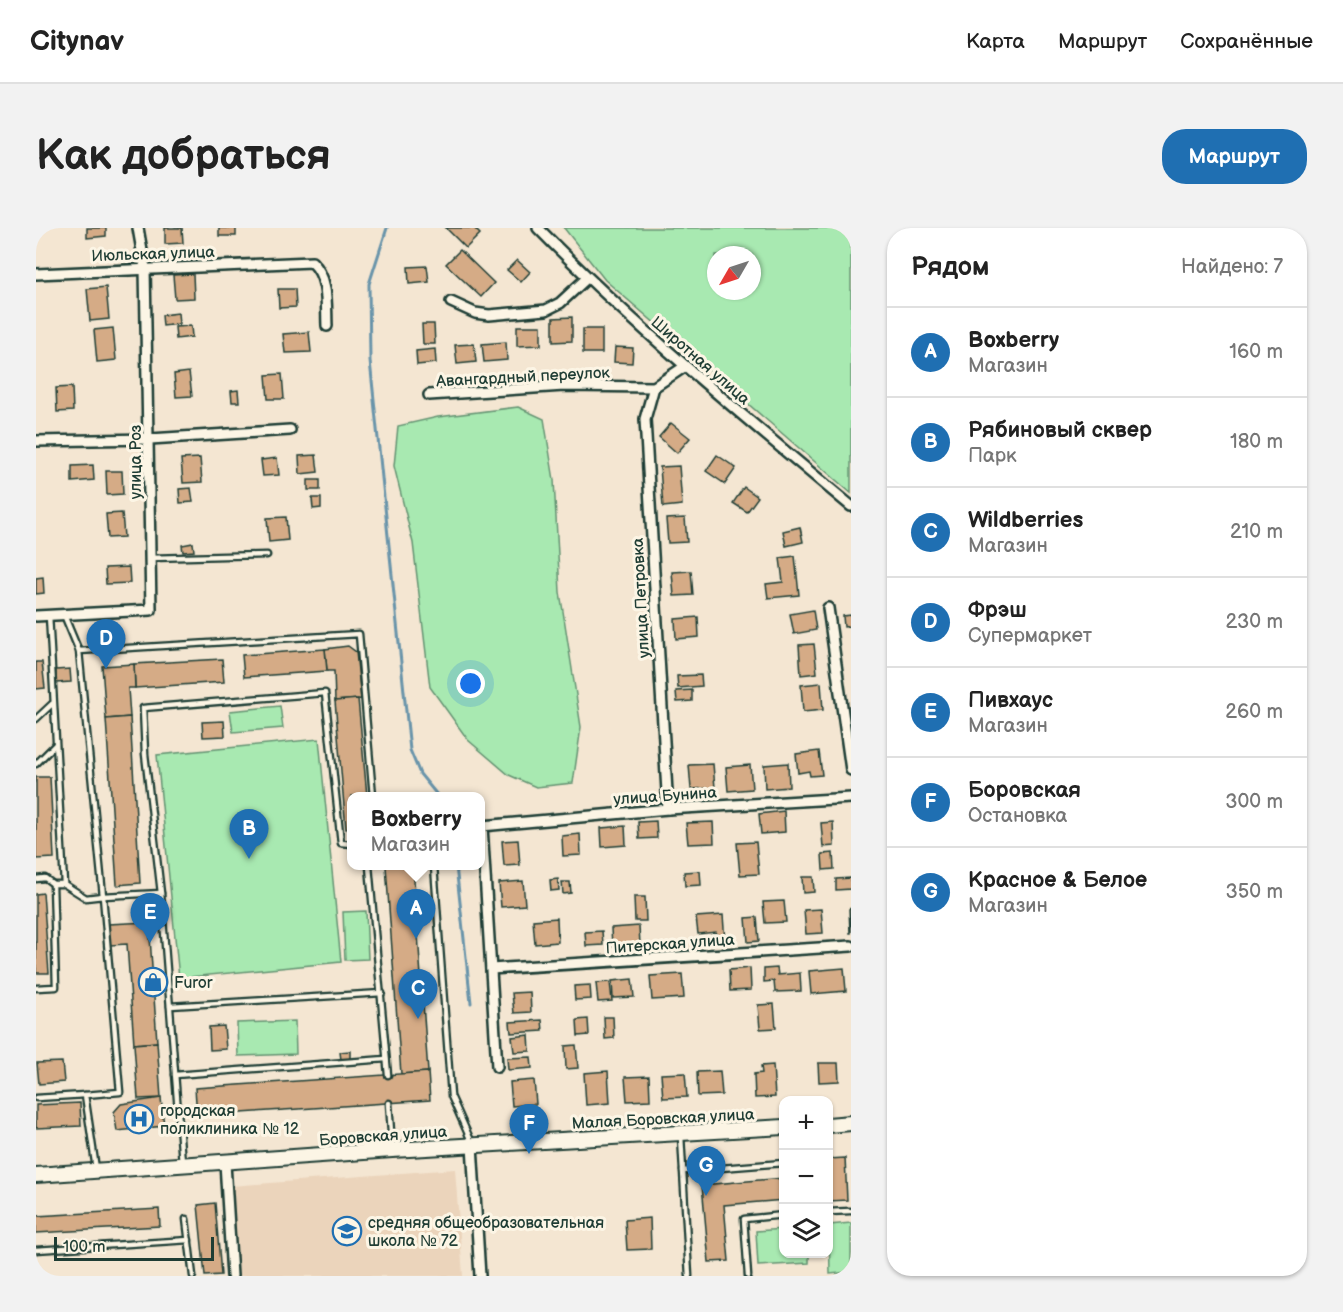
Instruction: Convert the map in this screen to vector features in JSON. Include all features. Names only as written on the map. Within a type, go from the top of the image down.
[{"type":"street","name":"улица Роз","points":[[64,615],[151,610],[150,439],[145,268],[138,228]]},
{"type":"street","name":"Широтная улица","points":[[538,228],[587,278],[684,367],[851,506]]},
{"type":"street","name":"Июльская улица","points":[[36,274],[312,262],[319,268],[325,283],[327,326]]},
{"type":"street","points":[[450,302],[475,313],[489,315],[546,310],[560,303],[587,278]]},
{"type":"street","points":[[654,387],[684,367]]},
{"type":"street","name":"Авангардный переулок","points":[[429,395],[564,386],[654,387]]},
{"type":"street","name":"улица Петровка","points":[[654,387],[645,419],[668,809]]},
{"type":"street","points":[[36,441],[150,439],[290,430]]},
{"type":"street","points":[[828,608],[851,770]]},
{"type":"street","points":[[36,616],[64,615]]},
{"type":"street","name":"улица Бунина","points":[[485,826],[668,809],[851,798]]},
{"type":"street","points":[[485,870],[497,1067]]},
{"type":"street","name":"Питерская улица","points":[[491,969],[851,946]]},
{"type":"street","points":[[833,1125],[851,1123]]},
{"type":"street","name":"Малая Боровская улица","points":[[472,1145],[779,1127]]},
{"type":"street","points":[[472,1145],[480,1276]]},
{"type":"street","name":"Боровская улица","points":[[36,1175],[472,1145]]},
{"type":"street","points":[[225,1163],[232,1276]]},
{"type":"lane","points":[[150,558],[267,555]]},
{"type":"lane","points":[[49,615],[52,704],[64,884]]},
{"type":"lane","points":[[36,1098],[120,1092],[104,896],[79,651],[64,615]]},
{"type":"lane","points":[[79,651],[358,634],[373,792]]},
{"type":"lane","points":[[182,1166],[161,893],[145,754],[143,708],[325,693],[341,843],[347,844]]},
{"type":"lane","points":[[36,719],[52,704]]},
{"type":"lane","points":[[36,764],[55,745]]},
{"type":"lane","points":[[369,870],[388,1075]]},
{"type":"lane","points":[[434,870],[451,1096],[472,1145]]},
{"type":"lane","points":[[36,879],[45,878],[53,884],[64,884],[86,898],[161,893]]},
{"type":"lane","points":[[36,988],[57,987],[53,884]]},
{"type":"lane","points":[[170,1006],[382,993]]},
{"type":"lane","points":[[175,1075],[386,1059]]},
{"type":"lane","points":[[85,1095],[96,1171]]},
{"type":"lane","points":[[389,1103],[392,1150]]},
{"type":"lane","points":[[681,1133],[688,1276]]},
{"type":"lane","points":[[683,1171],[779,1163]]},
{"type":"lane","points":[[833,1212],[850,1211]]},
{"type":"lane","points":[[748,1276],[744,1219],[779,1215]]},
{"type":"lane","points":[[186,1219],[193,1276]]},
{"type":"lane","points":[[36,1250],[189,1240]]},
{"type":"shaded area","name":"средняя общеобразовательная школа № 72","points":[[455,1169],[463,1276],[238,1276],[231,1186]]},
{"type":"green space","points":[[564,228],[851,228],[851,493],[605,280]]},
{"type":"green space","points":[[518,407],[544,419],[554,480],[560,592],[581,727],[573,783],[536,787],[509,775],[468,740],[430,687],[413,543],[394,466],[398,426],[438,417]]},
{"type":"green space","points":[[280,706],[283,728],[233,732],[230,711]]},
{"type":"green space","points":[[319,739],[341,962],[179,978],[157,755]]},
{"type":"green space","points":[[366,911],[368,959],[345,960],[343,912]]},
{"type":"green space","points":[[295,1021],[296,1054],[238,1056],[237,1023]]},
{"type":"green space","points":[[851,1223],[851,1272],[830,1274],[830,1258],[833,1258],[833,1225]]},
{"type":"green space","points":[[779,1229],[779,1258],[809,1258],[809,1263],[758,1266],[756,1231]]},
{"type":"building","points":[[87,228],[106,228],[106,236],[87,238]]},
{"type":"building","points":[[165,228],[182,228],[183,243],[165,244]]},
{"type":"building","points":[[219,228],[236,228],[236,236],[219,236]]},
{"type":"building","points":[[446,228],[474,228],[480,234],[466,248]]},
{"type":"building","points":[[460,250],[494,283],[481,297],[446,264]]},
{"type":"building","points":[[517,260],[530,272],[521,282],[507,270]]},
{"type":"building","points":[[427,266],[429,282],[409,284],[408,267]]},
{"type":"building","points":[[193,274],[194,298],[175,299],[173,275]]},
{"type":"building","points":[[106,287],[109,319],[90,321],[87,289]]},
{"type":"building","points":[[278,289],[295,289],[296,307],[279,308]]},
{"type":"building","points":[[178,313],[179,324],[163,326],[162,315]]},
{"type":"building","points":[[572,317],[572,341],[553,342],[553,318]]},
{"type":"building","points":[[422,324],[434,324],[435,344],[423,344]]},
{"type":"building","points":[[191,326],[192,337],[176,339],[175,327]]},
{"type":"building","points":[[517,326],[541,326],[541,345],[517,346]]},
{"type":"building","points":[[113,328],[116,360],[97,362],[94,330]]},
{"type":"building","points":[[583,329],[602,329],[602,353],[583,353]]},
{"type":"building","points":[[309,332],[311,352],[285,353],[283,334]]},
{"type":"building","points":[[506,342],[507,360],[484,362],[482,344]]},
{"type":"building","points":[[474,344],[476,362],[457,364],[455,345]]},
{"type":"building","points":[[615,347],[633,348],[632,363],[614,362]]},
{"type":"building","points":[[435,349],[436,363],[417,365],[416,351]]},
{"type":"building","points":[[189,372],[192,396],[176,397],[174,374]]},
{"type":"building","points":[[282,374],[284,399],[268,399],[266,375]]},
{"type":"building","points":[[72,387],[73,411],[57,412],[56,388]]},
{"type":"building","points":[[238,390],[239,402],[232,402],[231,391]]},
{"type":"building","points":[[671,423],[690,438],[677,453],[659,437]]},
{"type":"building","points":[[316,455],[318,472],[300,474],[299,456]]},
{"type":"building","points":[[717,455],[736,468],[725,484],[706,471]]},
{"type":"building","points":[[200,458],[202,482],[183,483],[181,459]]},
{"type":"building","points":[[277,458],[279,475],[263,476],[261,460]]},
{"type":"building","points":[[93,465],[94,480],[72,482],[72,466]]},
{"type":"building","points":[[679,466],[682,505],[663,507],[660,467]]},
{"type":"building","points":[[106,471],[122,471],[123,494],[107,495]]},
{"type":"building","points":[[308,480],[320,480],[320,490],[308,490]]},
{"type":"building","points":[[744,487],[758,497],[747,512],[733,503]]},
{"type":"building","points":[[191,488],[193,502],[180,503],[179,489]]},
{"type":"building","points":[[312,498],[321,498],[321,508],[313,509]]},
{"type":"building","points":[[122,513],[124,537],[108,538],[106,514]]},
{"type":"building","points":[[286,517],[288,540],[269,542],[267,518]]},
{"type":"building","points":[[685,518],[687,542],[668,543],[666,519]]},
{"type":"building","points":[[800,527],[803,542],[786,546],[783,531]]},
{"type":"building","points":[[193,543],[194,551],[183,552],[182,545]]},
{"type":"building","points":[[795,556],[799,595],[768,598],[766,584],[783,582],[780,558]]},
{"type":"building","points":[[129,567],[130,583],[106,584],[105,568]]},
{"type":"building","points":[[691,571],[693,595],[674,596],[672,572]]},
{"type":"building","points":[[43,577],[44,593],[36,594],[36,578]]},
{"type":"building","points":[[813,610],[816,630],[794,634],[790,614]]},
{"type":"building","points":[[851,615],[851,626],[844,627],[843,616]]},
{"type":"building","points":[[698,617],[699,637],[676,639],[675,619]]},
{"type":"building","points":[[814,644],[817,673],[801,675],[799,645]]},
{"type":"building","points":[[348,646],[356,652],[361,699],[335,701],[334,671],[327,671],[325,649]]},
{"type":"building","points":[[325,649],[327,671],[244,677],[242,655]]},
{"type":"building","points":[[222,659],[224,682],[135,688],[134,664]]},
{"type":"building","points":[[36,662],[42,662],[45,688],[36,689]]},
{"type":"building","points":[[134,664],[135,688],[128,688],[130,717],[106,719],[102,666]]},
{"type":"building","points":[[70,669],[71,682],[56,683],[56,670]]},
{"type":"building","points":[[701,675],[702,686],[678,688],[677,676]]},
{"type":"building","points":[[821,683],[823,710],[803,712],[801,685]]},
{"type":"building","points":[[692,690],[692,701],[677,702],[676,691]]},
{"type":"building","points":[[358,699],[367,792],[347,792],[346,829],[335,701]]},
{"type":"building","points":[[130,717],[140,883],[117,885],[106,719]]},
{"type":"building","points":[[224,721],[225,736],[203,737],[202,722]]},
{"type":"building","points":[[819,751],[822,775],[810,776],[809,771],[798,773],[796,754]]},
{"type":"building","points":[[788,763],[789,787],[765,789],[764,765]]},
{"type":"building","points":[[713,764],[715,788],[691,789],[689,765]]},
{"type":"building","points":[[750,765],[752,789],[728,791],[726,767]]},
{"type":"building","points":[[36,777],[50,777],[54,858],[36,859]]},
{"type":"building","points":[[784,811],[785,832],[761,834],[759,814]]},
{"type":"building","points":[[656,821],[657,838],[639,839],[638,822]]},
{"type":"building","points":[[713,822],[714,843],[688,844],[686,823]]},
{"type":"building","points":[[833,822],[834,846],[823,847],[821,823]]},
{"type":"building","points":[[625,826],[626,845],[602,847],[601,828]]},
{"type":"building","points":[[580,834],[581,855],[563,856],[562,836]]},
{"type":"building","points":[[518,840],[520,865],[504,866],[502,841]]},
{"type":"building","points":[[756,842],[759,874],[740,875],[737,843]]},
{"type":"building","points":[[833,853],[834,869],[823,870],[822,854]]},
{"type":"building","points":[[386,870],[413,870],[428,1072],[401,1074]]},
{"type":"building","points":[[700,871],[701,885],[685,886],[684,872]]},
{"type":"building","points":[[802,877],[813,877],[814,892],[803,893]]},
{"type":"building","points":[[851,878],[851,889],[836,890],[836,879]]},
{"type":"building","points":[[558,879],[559,890],[551,891],[550,880]]},
{"type":"building","points":[[523,881],[525,905],[501,907],[499,883]]},
{"type":"building","points":[[562,882],[570,882],[571,893],[563,894]]},
{"type":"building","points":[[43,893],[49,973],[36,973],[36,894]]},
{"type":"building","points":[[634,897],[645,897],[646,921],[635,921]]},
{"type":"building","points":[[784,901],[786,922],[765,923],[763,902]]},
{"type":"building","points":[[851,908],[851,933],[850,933],[849,909]]},
{"type":"building","points":[[821,909],[823,933],[806,934],[804,910]]},
{"type":"building","points":[[723,915],[725,942],[717,942],[716,932],[698,934],[696,917]]},
{"type":"building","points":[[757,917],[759,941],[748,942],[746,918]]},
{"type":"building","points":[[557,918],[558,942],[535,944],[533,920]]},
{"type":"building","points":[[149,922],[157,1042],[134,1044],[127,944],[110,945],[108,924]]},
{"type":"building","points":[[639,926],[640,945],[612,947],[611,928]]},
{"type":"building","points":[[602,931],[603,945],[586,946],[585,932]]},
{"type":"building","points":[[750,968],[751,990],[730,991],[729,970]]},
{"type":"building","points":[[777,968],[778,975],[800,973],[801,991],[775,992],[774,981],[764,982],[764,969]]},
{"type":"building","points":[[844,968],[846,991],[811,994],[809,971]]},
{"type":"building","points":[[682,974],[684,998],[652,1000],[650,976]]},
{"type":"building","points":[[632,979],[634,997],[613,998],[612,981]]},
{"type":"building","points":[[610,982],[612,1001],[598,1002],[596,983]]},
{"type":"building","points":[[590,985],[591,999],[575,1000],[574,986]]},
{"type":"building","points":[[530,992],[531,1012],[514,1013],[512,993]]},
{"type":"building","points":[[774,1004],[776,1028],[760,1029],[758,1005]]},
{"type":"building","points":[[604,1017],[613,1017],[614,1038],[605,1039]]},
{"type":"building","points":[[588,1019],[589,1035],[578,1036],[577,1020]]},
{"type":"building","points":[[542,1020],[543,1031],[511,1033],[510,1022]]},
{"type":"building","points":[[224,1026],[226,1049],[210,1050],[209,1027]]},
{"type":"building","points":[[529,1035],[530,1051],[514,1052],[512,1037]]},
{"type":"building","points":[[157,1042],[161,1098],[138,1099],[134,1044]]},
{"type":"building","points":[[576,1045],[578,1068],[566,1069],[565,1046]]},
{"type":"building","points":[[350,1051],[350,1059],[341,1060],[340,1052]]},
{"type":"building","points":[[531,1057],[532,1068],[508,1070],[507,1058]]},
{"type":"building","points":[[62,1062],[64,1082],[39,1084],[37,1063]]},
{"type":"building","points":[[818,1063],[838,1063],[839,1081],[819,1082]]},
{"type":"building","points":[[773,1065],[775,1097],[755,1098],[754,1074],[762,1073],[761,1066]]},
{"type":"building","points":[[608,1071],[610,1103],[586,1105],[584,1073]]},
{"type":"building","points":[[720,1071],[722,1095],[698,1096],[697,1072]]},
{"type":"building","points":[[428,1072],[430,1100],[197,1116],[195,1088]]},
{"type":"building","points":[[685,1073],[687,1097],[663,1098],[661,1074]]},
{"type":"building","points":[[649,1076],[650,1100],[627,1101],[625,1077]]},
{"type":"building","points":[[534,1080],[536,1104],[512,1106],[510,1082]]},
{"type":"building","name":"городская поликлиника № 12","points":[[161,1098],[164,1126],[117,1131],[114,1112],[121,1104]]},
{"type":"building","points":[[80,1103],[81,1126],[36,1128],[36,1105]]},
{"type":"building","points":[[845,1158],[847,1200],[833,1201],[833,1159]]},
{"type":"building","points":[[779,1178],[779,1200],[724,1205],[729,1261],[709,1262],[702,1185]]},
{"type":"building","points":[[215,1203],[221,1275],[205,1276],[198,1205]]},
{"type":"building","points":[[159,1209],[160,1226],[36,1233],[36,1216]]},
{"type":"building","points":[[650,1218],[651,1249],[627,1250],[625,1220]]},
{"type":"waterway","points":[[387,228],[369,284],[370,361],[410,750],[420,774],[435,792]]},
{"type":"waterway","points":[[456,870],[471,1003]]},
{"type":"place","name":"Фрэш","points":[[106,669]]},
{"type":"place","name":"Рябиновый сквер","points":[[249,859]]},
{"type":"place","name":"Boxberry","points":[[416,939]]},
{"type":"place","name":"Пивхаус","points":[[150,943]]},
{"type":"place","name":"Furor","points":[[153,982]]},
{"type":"place","name":"Wildberries","points":[[418,1019]]},
{"type":"place","name":"городская поликлиника № 12","points":[[139,1119]]},
{"type":"place","name":"Боровская","points":[[529,1154]]},
{"type":"place","name":"Красное & Белое","points":[[706,1196]]},
{"type":"place","name":"средняя общеобразовательная школа № 72","points":[[347,1231]]}]
